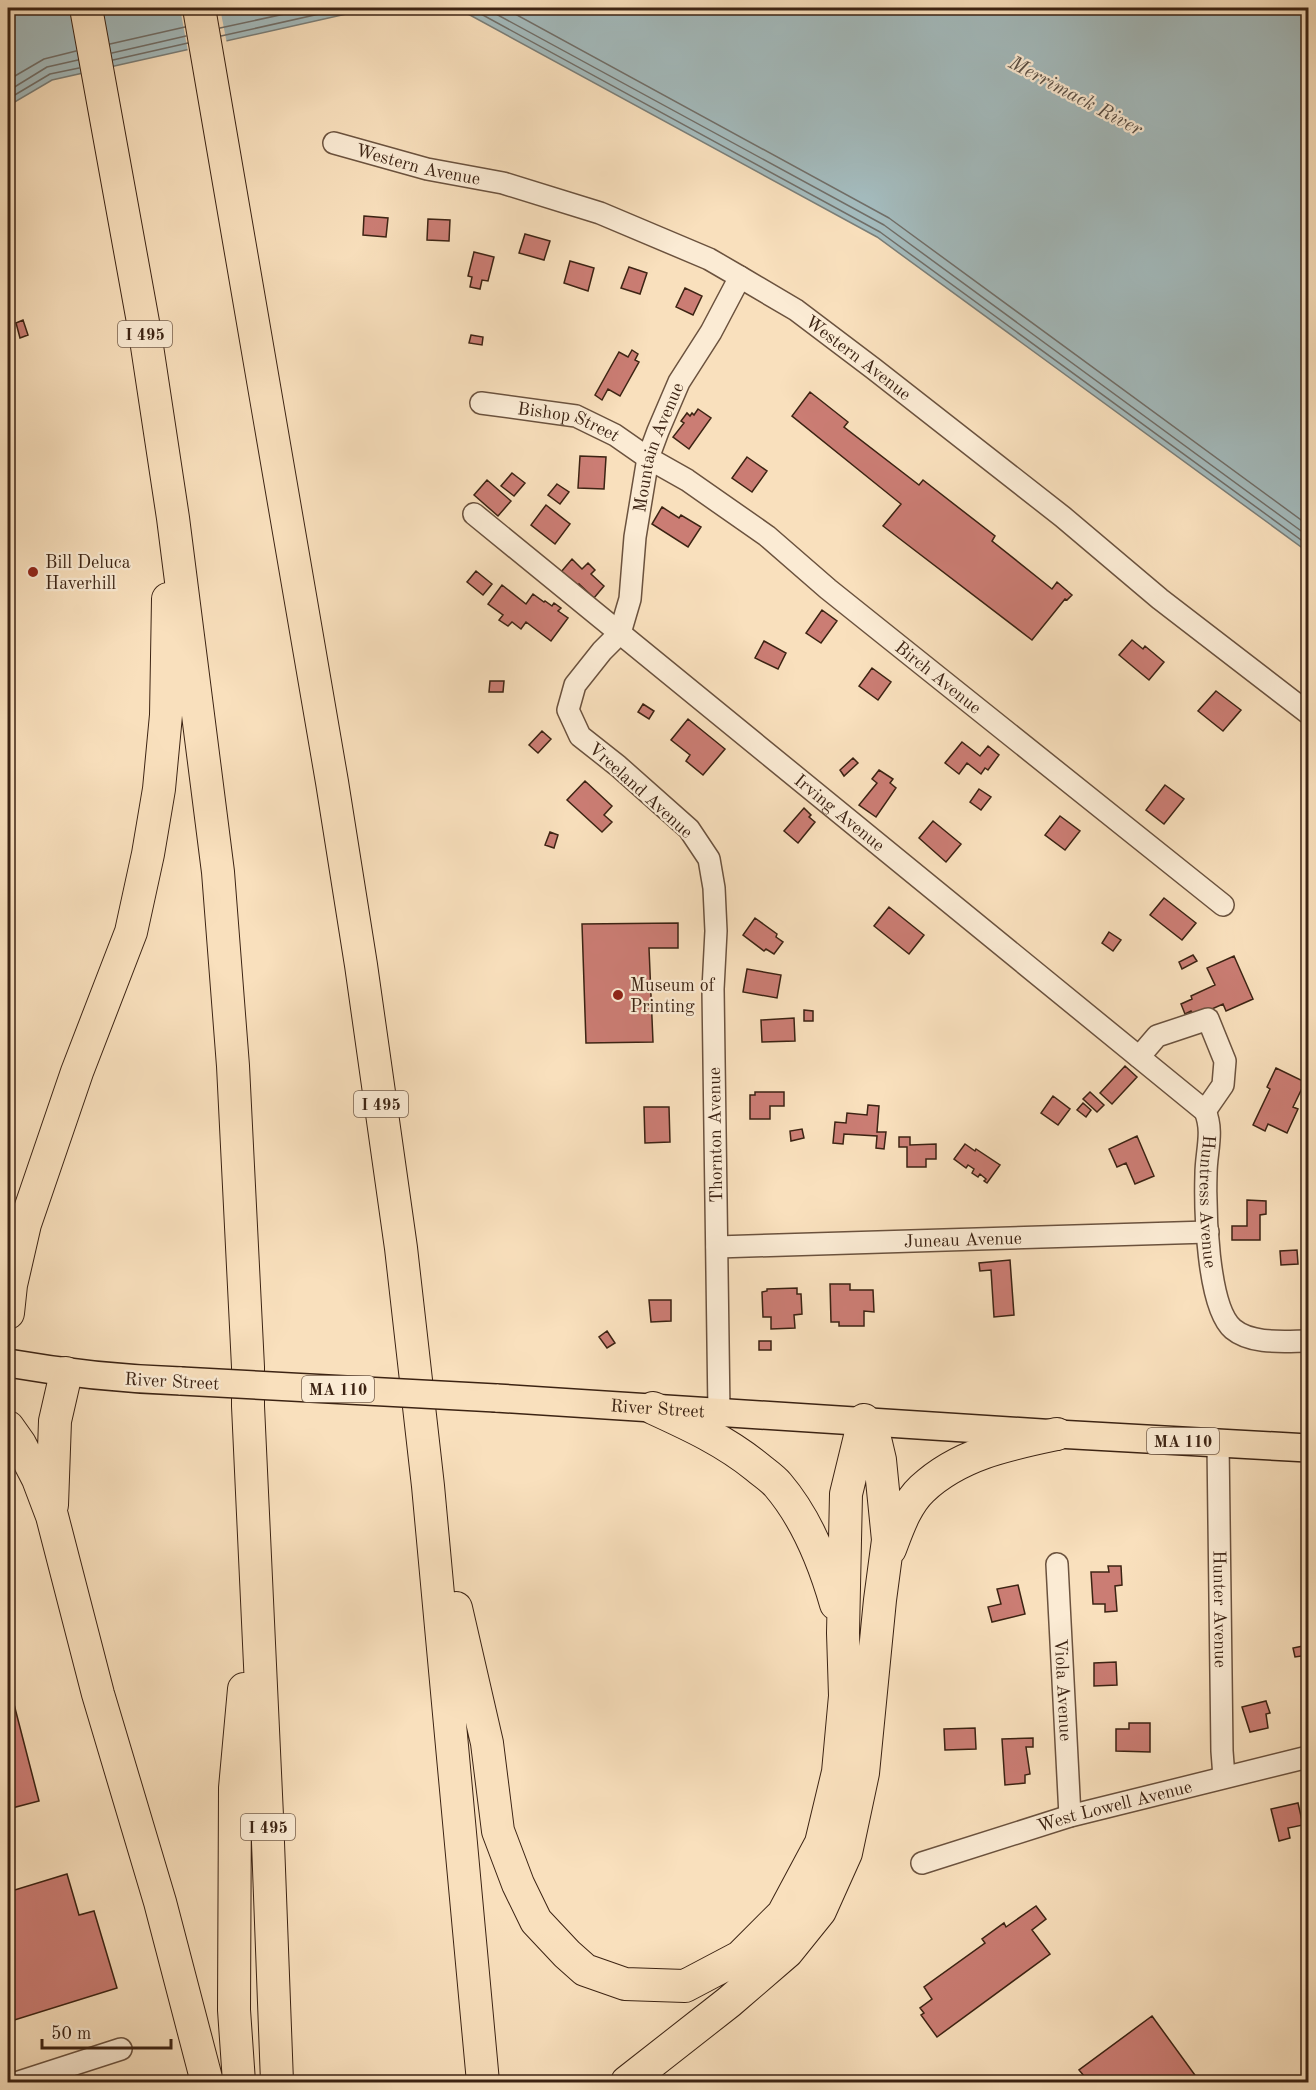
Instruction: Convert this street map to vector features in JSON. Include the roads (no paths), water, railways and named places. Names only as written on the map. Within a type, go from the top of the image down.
[{"type":"highway","name":"I 495","points":[[86,8],[145,333],[173,518],[218,872],[233,1066],[249,1367],[248,1406],[277,2082]]},
{"type":"highway","name":"I 495","points":[[199,8],[330,771],[361,965],[401,1248],[428,1486],[483,2082]]},
{"type":"highway","points":[[9,1295],[25,1224],[36,1191],[77,1071],[131,933],[148,854],[159,789],[165,715],[166,631],[173,518]]},
{"type":"highway","points":[[52,1516],[55,1421],[66,1372]]},
{"type":"highway","points":[[653,1408],[711,1435],[741,1454],[777,1484],[807,1528],[828,1576],[843,1633]]},
{"type":"highway","points":[[428,1486],[487,1743],[498,1831],[518,1884],[536,1921],[585,1970],[625,1984],[685,1986],[740,1957],[783,1914],[821,1843],[838,1772],[845,1696],[843,1633],[846,1494],[864,1420]]},
{"type":"highway","points":[[627,2082],[729,2002],[787,1952],[820,1911],[846,1853],[863,1773],[888,1540],[880,1460],[876,1443],[864,1420]]},
{"type":"highway","points":[[8,1427],[20,1444],[38,1479],[52,1516],[98,1694],[160,1902],[207,2082]]},
{"type":"highway","points":[[885,1561],[904,1515],[915,1498],[921,1490],[952,1466],[1000,1446],[1057,1434]]},
{"type":"highway","points":[[239,2082],[234,2010],[235,1788],[255,1571]]},
{"type":"main road","name":"River Street","points":[[8,1363],[130,1379],[496,1398],[1308,1448]]},
{"type":"street","name":"Western Avenue","points":[[334,143],[427,169],[503,183],[600,213],[709,260],[740,277],[796,310],[874,369],[1063,517],[1160,599],[1308,713]]},
{"type":"street","name":"Mountain Avenue","points":[[620,633],[630,599],[635,537],[648,458],[679,382],[711,332],[740,277]]},
{"type":"street","name":"Bishop Street","points":[[481,403],[576,416],[615,435],[648,458]]},
{"type":"street","name":"Birch Avenue","points":[[648,458],[687,480],[767,536],[828,589],[1222,905]]},
{"type":"street","name":"Irving Avenue","points":[[474,514],[1204,1111]]},
{"type":"street","name":"Vreeland Avenue","points":[[620,633],[602,651],[575,685],[568,710],[580,736],[618,766],[689,829],[709,859]]},
{"type":"street","name":"Thornton Avenue","points":[[709,859],[714,888],[716,931],[713,989],[719,1412]]},
{"type":"street","points":[[1139,1057],[1157,1036],[1208,1019],[1225,1061],[1223,1086],[1204,1111]]},
{"type":"street","name":"Huntress Avenue","points":[[1204,1111],[1209,1122],[1206,1173],[1208,1232],[1218,1307],[1232,1328],[1242,1335],[1276,1341],[1308,1341]]},
{"type":"street","name":"Juneau Avenue","points":[[717,1246],[1208,1232]]},
{"type":"street","name":"Hunter Avenue","points":[[1218,1443],[1224,1777]]},
{"type":"street","name":"Viola Avenue","points":[[1057,1563],[1070,1816]]},
{"type":"street","name":"West Lowell Avenue","points":[[922,1863],[1070,1816],[1308,1757]]},
{"type":"street","points":[[19,2082],[121,2049]]},
{"type":"water","points":[[8,8],[373,8],[52,80],[8,106]]},
{"type":"water","name":"Merrimack River","points":[[457,8],[1308,8],[1308,552],[877,237]]},
{"type":"place","name":"Bill Deluca Haverhill","points":[[33,572]]},
{"type":"place","name":"Museum of Printing","points":[[618,995]]}]
